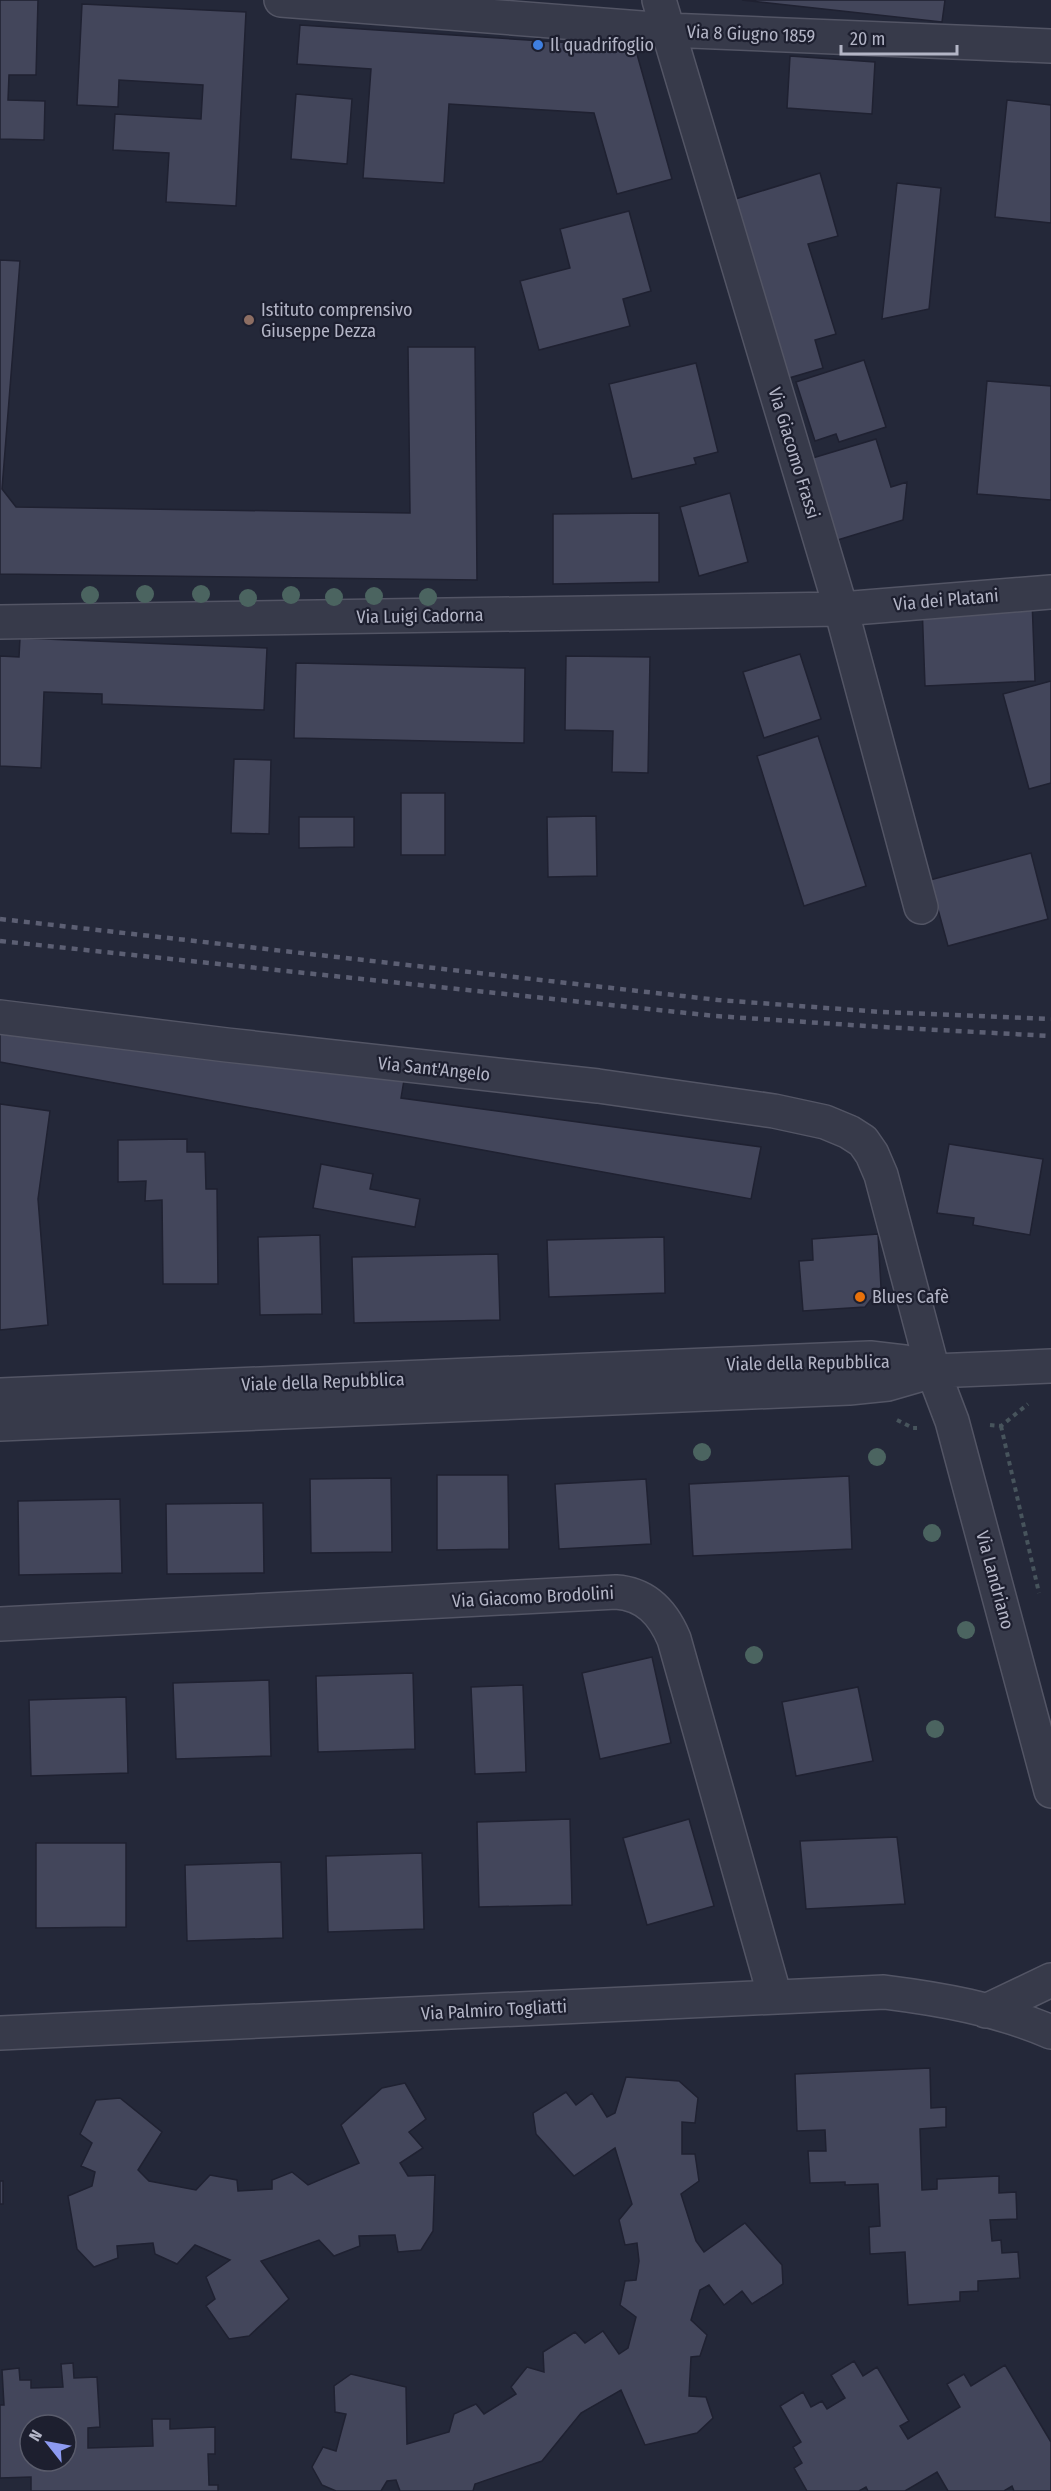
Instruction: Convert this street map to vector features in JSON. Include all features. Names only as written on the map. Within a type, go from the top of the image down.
[{"type":"street","name":"Via 8 Giugno 1859","points":[[280,0],[663,15],[1051,46]]},
{"type":"street","name":"Via Giacomo Frassi","points":[[663,15],[841,609],[921,907]]},
{"type":"street","name":"Via dei Platani","points":[[841,609],[1051,591]]},
{"type":"street","name":"Via Luigi Cadorna","points":[[0,622],[841,609]]},
{"type":"street","name":"Via Sant'Angelo","points":[[0,1017],[598,1086],[741,1105],[825,1122],[863,1141]]},
{"type":"street","name":"Via Landriano","points":[[863,1141],[872,1154],[881,1175],[933,1371],[952,1421],[1051,1791]]},
{"type":"street","name":"Viale della Repubblica","points":[[0,1395],[870,1358],[904,1362],[933,1371]]},
{"type":"street","points":[[933,1371],[1051,1366]]},
{"type":"street","name":"Viale della Repubblica","points":[[0,1424],[849,1388],[888,1384],[933,1371]]},
{"type":"street","name":"Via Giacomo Brodolini","points":[[0,1624],[616,1592],[639,1596],[661,1614],[674,1638],[775,1997]]},
{"type":"street","points":[[986,2011],[1051,1980]]},
{"type":"street","name":"Via Palmiro Togliatti","points":[[0,2032],[884,1992],[933,1998],[1027,2022],[1051,2032]]},
{"type":"path","points":[[952,1421],[1001,1426],[1036,1398]]},
{"type":"path","points":[[1001,1426],[1041,1600]]},
{"type":"building","points":[[0,0],[38,0],[36,75],[9,75],[8,100],[45,101],[44,140],[0,139]]},
{"type":"building","points":[[742,0],[945,0],[942,22]]},
{"type":"building","points":[[82,4],[246,12],[236,206],[166,202],[169,153],[113,150],[115,114],[201,119],[203,85],[119,80],[118,107],[77,105]]},
{"type":"building","points":[[300,25],[635,47],[672,179],[617,194],[594,113],[449,104],[444,183],[363,178],[371,69],[297,64]]},
{"type":"building","points":[[790,56],[875,62],[872,114],[787,108]]},
{"type":"building","points":[[296,94],[352,99],[347,164],[291,159]]},
{"type":"building","points":[[1007,100],[1051,105],[1051,223],[995,217]]},
{"type":"building","points":[[820,173],[838,236],[808,244],[836,334],[815,340],[823,368],[782,380],[729,201]]},
{"type":"building","points":[[897,183],[941,188],[929,309],[882,319]]},
{"type":"building","points":[[629,211],[651,291],[623,299],[630,326],[539,350],[520,281],[570,268],[560,229]]},
{"type":"building","points":[[0,260],[20,261],[2,489],[16,507],[410,513],[408,347],[475,347],[477,580],[0,574]]},
{"type":"building","points":[[864,360],[886,427],[839,442],[836,434],[815,441],[796,382]]},
{"type":"building","points":[[696,363],[718,452],[694,458],[696,464],[632,479],[609,384]]},
{"type":"building","points":[[987,381],[1051,386],[1051,500],[977,494]]},
{"type":"building","points":[[876,439],[891,487],[907,482],[903,520],[831,542],[806,460]]},
{"type":"building","points":[[730,493],[748,562],[699,576],[680,507]]},
{"type":"building","points":[[659,513],[659,582],[553,584],[553,514]]},
{"type":"building","points":[[1032,599],[1035,681],[925,686],[922,604]]},
{"type":"building","points":[[20,638],[267,648],[264,710],[102,704],[102,694],[44,692],[41,768],[0,766],[0,656],[19,657]]},
{"type":"building","points":[[800,654],[821,719],[764,738],[743,672]]},
{"type":"building","points":[[566,656],[650,657],[648,773],[612,772],[613,731],[565,730]]},
{"type":"building","points":[[296,663],[525,668],[524,743],[294,738]]},
{"type":"building","points":[[1051,681],[1051,783],[1029,789],[1003,694]]},
{"type":"building","points":[[818,736],[866,886],[804,906],[757,756]]},
{"type":"building","points":[[234,759],[271,760],[269,834],[231,833]]},
{"type":"building","points":[[401,793],[445,793],[445,855],[401,855]]},
{"type":"building","points":[[596,816],[597,876],[548,877],[547,817]]},
{"type":"building","points":[[299,817],[354,817],[354,847],[299,848]]},
{"type":"building","points":[[1031,853],[1048,919],[948,946],[930,880]]},
{"type":"building","points":[[0,1030],[404,1080],[401,1098],[761,1147],[751,1199],[0,1062]]},
{"type":"building","points":[[0,1104],[50,1111],[38,1199],[48,1325],[0,1330]]},
{"type":"building","points":[[187,1139],[187,1152],[205,1152],[206,1189],[217,1189],[218,1284],[163,1284],[162,1200],[145,1201],[146,1181],[118,1182],[118,1140]]},
{"type":"building","points":[[949,1144],[1043,1159],[1030,1235],[973,1225],[974,1218],[937,1213]]},
{"type":"building","points":[[321,1164],[373,1174],[370,1189],[420,1199],[415,1227],[313,1208]]},
{"type":"building","points":[[878,1234],[881,1287],[865,1307],[803,1311],[799,1261],[813,1260],[812,1239]]},
{"type":"building","points":[[320,1235],[322,1314],[260,1315],[258,1237]]},
{"type":"building","points":[[664,1237],[665,1293],[549,1297],[547,1240]]},
{"type":"building","points":[[498,1254],[500,1320],[354,1323],[352,1257]]},
{"type":"building","points":[[437,1475],[508,1475],[509,1549],[437,1550]]},
{"type":"building","points":[[849,1476],[852,1549],[693,1556],[689,1484]]},
{"type":"building","points":[[391,1478],[392,1552],[311,1553],[310,1479]]},
{"type":"building","points":[[646,1479],[651,1544],[559,1549],[555,1484]]},
{"type":"building","points":[[120,1499],[122,1573],[19,1575],[18,1501]]},
{"type":"building","points":[[263,1503],[264,1573],[167,1574],[166,1504]]},
{"type":"building","points":[[652,1657],[671,1743],[600,1759],[582,1673]]},
{"type":"building","points":[[413,1673],[415,1749],[318,1752],[316,1676]]},
{"type":"building","points":[[269,1680],[271,1756],[176,1759],[173,1683]]},
{"type":"building","points":[[523,1685],[526,1772],[475,1774],[471,1687]]},
{"type":"building","points":[[858,1687],[873,1761],[796,1776],[782,1702]]},
{"type":"building","points":[[126,1697],[128,1773],[31,1776],[29,1700]]},
{"type":"building","points":[[570,1819],[572,1905],[479,1907],[477,1822]]},
{"type":"building","points":[[689,1819],[714,1906],[647,1925],[623,1838]]},
{"type":"building","points":[[897,1837],[905,1904],[806,1909],[800,1841]]},
{"type":"building","points":[[36,1843],[126,1843],[126,1927],[36,1928]]},
{"type":"building","points":[[422,1853],[424,1929],[328,1932],[326,1856]]},
{"type":"building","points":[[281,1862],[283,1938],[187,1941],[185,1865]]},
{"type":"building","points":[[930,2068],[931,2108],[946,2107],[946,2127],[920,2129],[922,2190],[937,2189],[937,2179],[999,2176],[999,2193],[1016,2192],[1017,2219],[990,2220],[992,2241],[1001,2240],[1002,2253],[1018,2252],[1020,2278],[978,2281],[978,2291],[960,2292],[960,2301],[908,2305],[905,2252],[870,2254],[869,2227],[880,2226],[878,2184],[810,2183],[808,2151],[826,2151],[825,2130],[797,2131],[795,2074]]},
{"type":"building","points":[[626,2077],[679,2081],[698,2098],[695,2123],[682,2122],[682,2154],[695,2154],[699,2181],[681,2194],[696,2241],[704,2252],[745,2223],[782,2265],[783,2284],[752,2304],[742,2291],[724,2305],[709,2285],[700,2290],[691,2320],[707,2335],[700,2356],[691,2357],[689,2396],[706,2397],[713,2418],[697,2433],[645,2445],[621,2390],[581,2413],[542,2461],[475,2484],[473,2491],[400,2491],[396,2480],[387,2481],[381,2491],[336,2491],[322,2485],[312,2467],[323,2447],[336,2451],[346,2414],[335,2412],[334,2386],[351,2374],[406,2387],[407,2444],[449,2432],[454,2414],[476,2404],[484,2414],[516,2394],[511,2387],[527,2367],[544,2372],[543,2352],[575,2332],[585,2343],[603,2331],[619,2354],[628,2348],[636,2317],[620,2305],[625,2281],[636,2280],[639,2261],[637,2243],[625,2245],[619,2220],[632,2204],[615,2148],[574,2176],[536,2134],[533,2113],[566,2092],[576,2105],[592,2093],[607,2117],[615,2113]]},
{"type":"building","points":[[405,2083],[426,2119],[409,2132],[423,2148],[400,2163],[408,2176],[435,2175],[433,2231],[421,2250],[398,2252],[395,2235],[359,2236],[360,2246],[334,2256],[319,2240],[261,2261],[289,2299],[249,2336],[229,2339],[206,2306],[215,2299],[206,2277],[230,2260],[195,2245],[177,2264],[155,2254],[153,2243],[117,2246],[118,2258],[94,2267],[77,2249],[68,2196],[92,2186],[95,2172],[81,2166],[92,2143],[80,2134],[96,2100],[120,2098],[162,2132],[138,2170],[149,2181],[196,2190],[210,2175],[237,2180],[238,2191],[272,2189],[272,2180],[292,2172],[308,2185],[359,2163],[341,2125],[382,2088]]},
{"type":"building","points":[[0,2181],[3,2181],[3,2204],[0,2204]]},
{"type":"building","points":[[854,2361],[863,2376],[877,2367],[909,2421],[900,2426],[908,2439],[960,2407],[947,2384],[964,2374],[971,2386],[1005,2365],[1051,2442],[1051,2491],[1014,2491],[1012,2486],[1004,2491],[948,2491],[937,2472],[905,2491],[868,2491],[866,2487],[859,2491],[807,2491],[794,2468],[802,2463],[793,2447],[801,2442],[780,2406],[803,2392],[811,2407],[822,2401],[827,2409],[845,2398],[831,2375]]},
{"type":"building","points":[[73,2363],[74,2378],[97,2377],[100,2427],[88,2428],[88,2448],[153,2446],[152,2419],[170,2419],[170,2429],[215,2427],[215,2454],[208,2454],[209,2485],[218,2485],[218,2491],[31,2491],[31,2477],[0,2478],[0,2405],[4,2405],[2,2370],[19,2368],[20,2380],[31,2380],[31,2388],[63,2387],[61,2364]]},
{"type":"railway","points":[[0,919],[718,1000],[882,1012],[1051,1019]]},
{"type":"railway","points":[[0,941],[715,1016],[1051,1036]]},
{"type":"place","name":"Il quadrifoglio","points":[[538,45]]},
{"type":"place","name":"Istituto comprensivo Giuseppe Dezza","points":[[249,320]]},
{"type":"place","name":"Blues Cafè","points":[[860,1297]]}]
